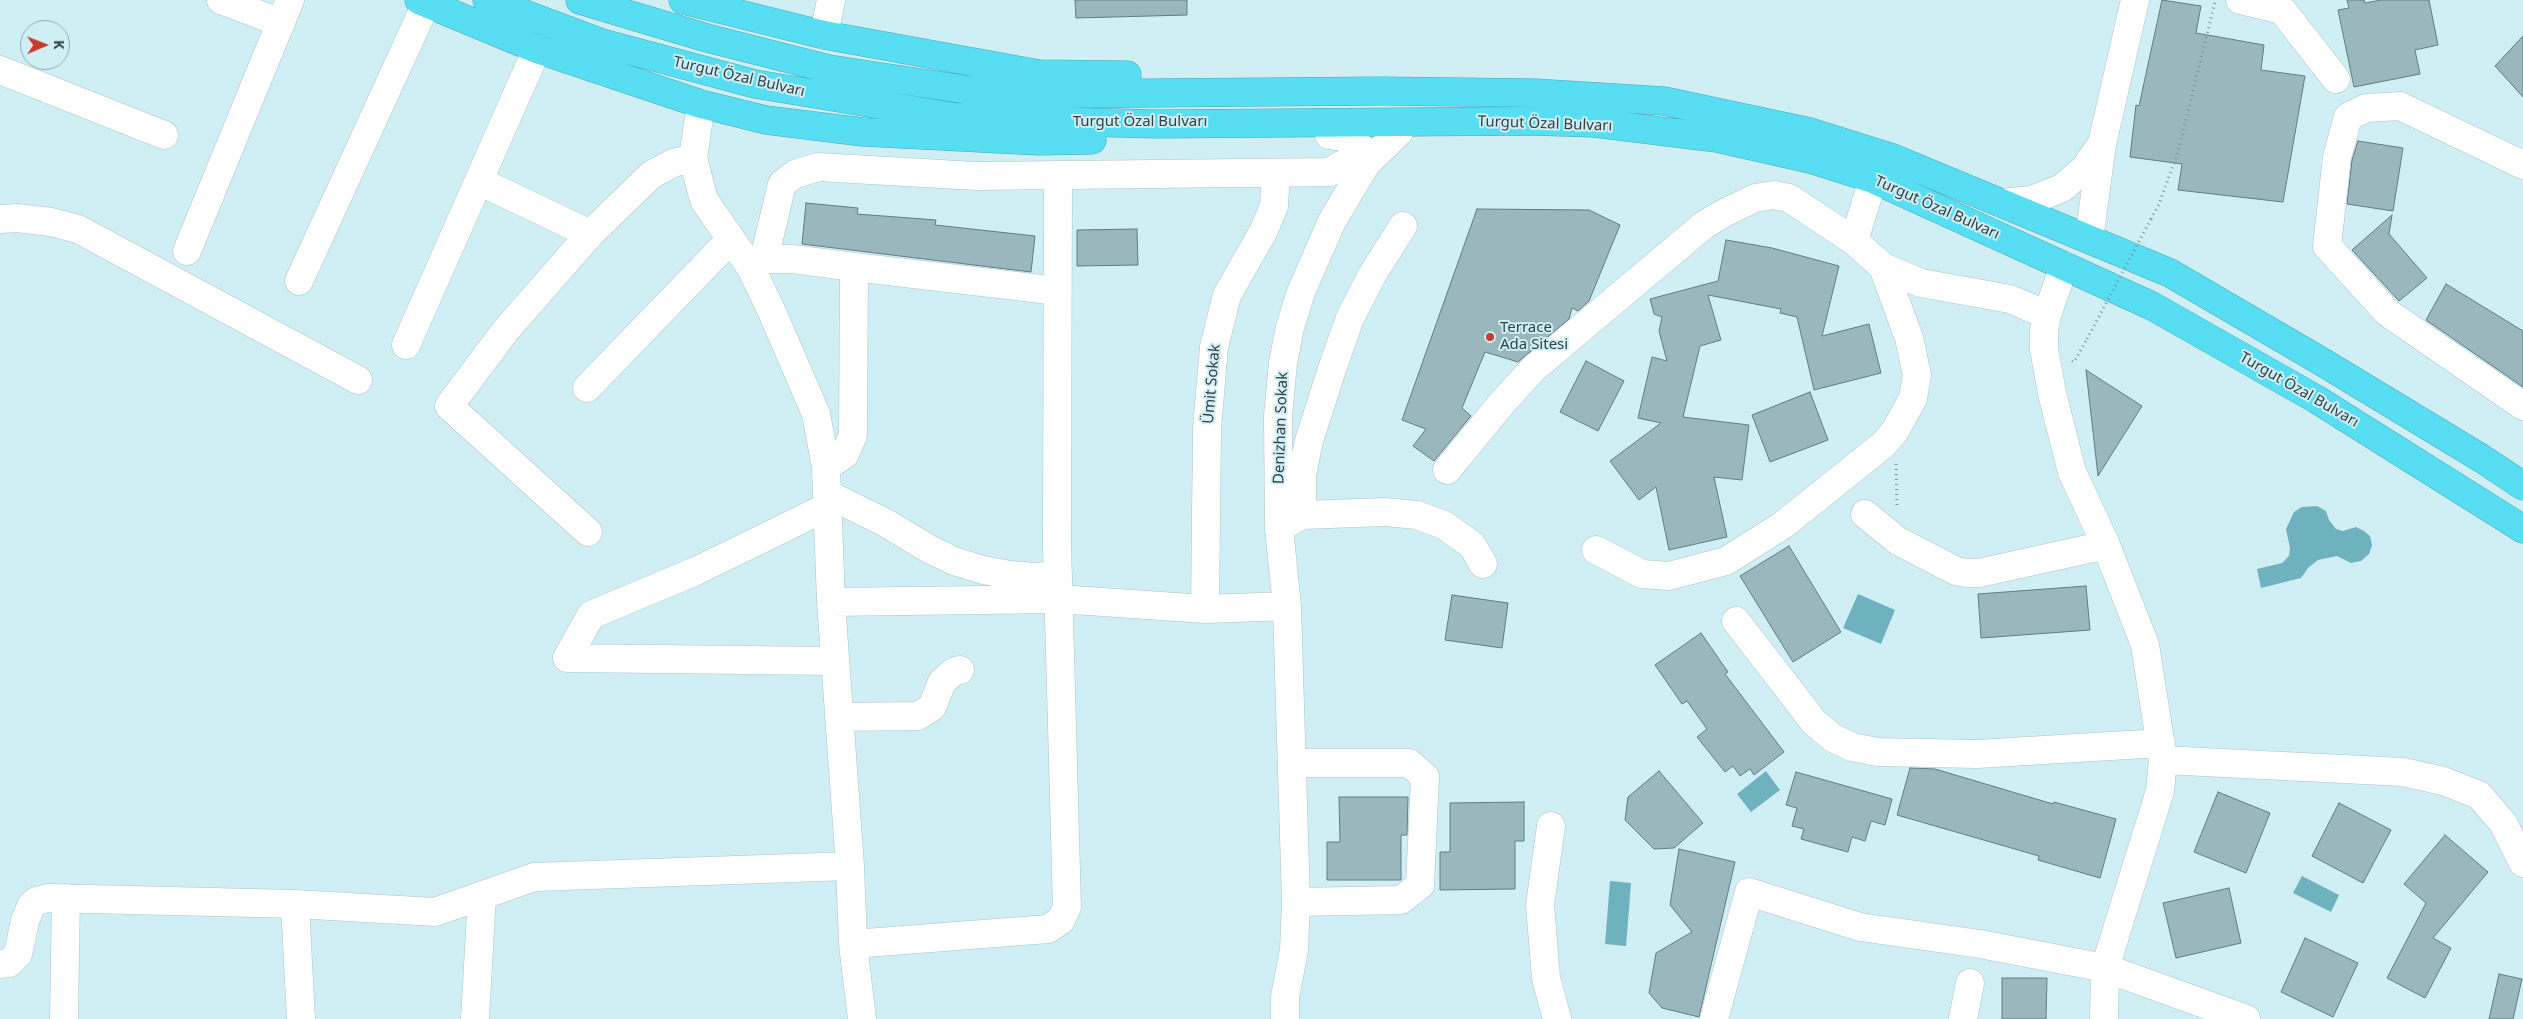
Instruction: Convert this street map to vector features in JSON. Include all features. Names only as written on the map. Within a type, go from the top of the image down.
[{"type":"highway","name":"Turgut Özal Bulvarı","points":[[487,0],[602,43],[755,84],[954,117],[1157,124],[1530,121],[1594,123],[1718,138],[1810,159],[1873,179],[2152,306],[2316,399],[2523,529]]},
{"type":"highway","name":"Turgut Özal Bulvarı","points":[[580,0],[707,38],[829,69],[968,90],[1039,94],[1535,93],[1664,101],[1810,132],[1890,157],[2178,278],[2319,360],[2523,486]]},
{"type":"highway","points":[[683,0],[824,35],[1039,74],[1480,77],[1528,80],[1664,101]]},
{"type":"highway","points":[[423,2],[537,49],[701,104],[766,120],[863,132],[1039,141],[1329,135],[1399,132],[1530,121]]},
{"type":"street","points":[[187,251],[286,12],[221,0]]},
{"type":"street","points":[[824,35],[831,0]]},
{"type":"street","points":[[2089,239],[2102,144],[2135,0]]},
{"type":"street","points":[[2240,0],[2282,10],[2336,79]]},
{"type":"street","points":[[298,281],[423,2]]},
{"type":"street","points":[[406,345],[537,49]]},
{"type":"street","points":[[0,70],[164,136]]},
{"type":"street","points":[[701,104],[693,158],[704,200],[731,239],[757,264],[816,414],[826,490],[831,602],[850,866],[853,944],[862,1019]]},
{"type":"street","points":[[2523,165],[2400,106],[2366,108],[2348,117],[2337,157],[2327,246],[2388,313],[2523,406]]},
{"type":"street","name":"Denizhan Sokak","points":[[1285,1019],[1285,998],[1294,950],[1296,902],[1287,606],[1278,528],[1278,416],[1283,363],[1290,327],[1318,249],[1366,164],[1399,132]]},
{"type":"street","points":[[757,264],[782,184],[795,174],[818,167],[976,176],[1330,172],[1343,164],[1366,164],[1360,147],[1351,138],[1329,135]]},
{"type":"street","points":[[2001,203],[2032,200],[2062,188],[2084,169],[2102,144]]},
{"type":"street","points":[[588,532],[449,406],[506,330],[590,234],[651,175],[673,163],[693,158]]},
{"type":"street","name":"Ümit Sokak","points":[[1205,608],[1207,428],[1214,347],[1227,295],[1263,232],[1274,206],[1276,173]]},
{"type":"street","points":[[853,944],[1048,930],[1061,920],[1067,907],[1059,587],[1058,175]]},
{"type":"street","points":[[1854,241],[1873,179]]},
{"type":"street","points":[[479,181],[590,234]]},
{"type":"street","points":[[1447,470],[1502,403],[1534,368],[1704,224],[1724,212],[1755,198],[1774,195],[1790,198],[1854,241],[1883,267],[1921,283],[2010,299],[2047,314]]},
{"type":"street","points":[[0,219],[17,218],[51,222],[78,229],[358,380]]},
{"type":"street","points":[[1302,515],[1302,475],[1305,458],[1332,368],[1358,301],[1403,226]]},
{"type":"street","points":[[587,388],[731,239]]},
{"type":"street","points":[[757,264],[792,259],[854,268],[1050,290]]},
{"type":"street","points":[[2064,266],[2047,314],[2044,349],[2060,428],[2072,472],[2106,545],[2145,645],[2162,751],[2160,791],[2105,968],[2104,1019]]},
{"type":"street","points":[[1596,550],[1642,574],[1660,576],[1678,574],[1726,561],[1783,524],[1871,455],[1895,431],[1913,398],[1916,375],[1909,338],[1883,267]]},
{"type":"street","points":[[835,661],[567,658],[591,615],[696,571],[826,490],[846,454],[853,435],[855,404],[854,268]]},
{"type":"street","points":[[826,490],[929,549],[954,561],[983,570],[1035,577],[1059,587]]},
{"type":"street","points":[[1278,528],[1302,515],[1385,512],[1417,515],[1444,525],[1472,545],[1483,564]]},
{"type":"street","points":[[1865,514],[1898,541],[1956,571],[1966,573],[1980,573],[2106,545]]},
{"type":"street","points":[[831,602],[1059,587],[1205,608],[1287,606]]},
{"type":"street","points":[[1736,621],[1814,722],[1833,738],[1852,748],[1876,752],[1977,754],[2162,751],[2402,772],[2443,781],[2479,795],[2503,822],[2523,863]]},
{"type":"street","points":[[839,718],[918,716],[932,707],[942,682],[953,672],[960,670]]},
{"type":"street","points":[[1292,763],[1410,763],[1425,777],[1420,886],[1401,900],[1296,902]]},
{"type":"street","points":[[1551,826],[1540,905],[1546,978],[1557,1019]]},
{"type":"street","points":[[0,964],[9,963],[18,954],[25,921],[36,901],[66,898],[295,904],[434,912],[534,877],[850,866]]},
{"type":"street","points":[[1714,1019],[1749,892],[1860,927],[1980,944],[2105,968],[2246,1019]]},
{"type":"street","points":[[475,1019],[482,895]]},
{"type":"street","points":[[64,1019],[66,898]]},
{"type":"street","points":[[295,904],[301,1019]]},
{"type":"street","points":[[1963,1019],[1970,983]]},
{"type":"path","points":[[2087,339],[2159,204],[2178,152],[2216,0]]},
{"type":"path","points":[[1895,431],[1898,541]]},
{"type":"water","points":[[2317,506],[2326,511],[2329,520],[2336,529],[2343,531],[2356,527],[2370,536],[2372,545],[2369,554],[2361,561],[2351,563],[2337,556],[2318,560],[2308,568],[2301,578],[2261,588],[2257,569],[2282,563],[2289,556],[2290,548],[2286,529],[2294,512],[2302,507]]},
{"type":"water","points":[[1858,594],[1895,610],[1881,644],[1843,628]]},
{"type":"water","points":[[1766,771],[1780,790],[1751,812],[1737,794]]},
{"type":"water","points":[[2302,876],[2339,895],[2331,912],[2293,893]]},
{"type":"water","points":[[1610,881],[1631,883],[1626,946],[1605,944]]},
{"type":"building","points":[[1075,0],[1187,0],[1187,15],[1076,18]]},
{"type":"building","points":[[2162,0],[2201,6],[2196,33],[2264,45],[2261,70],[2305,76],[2283,202],[2178,190],[2182,164],[2130,157],[2136,105],[2139,106]]},
{"type":"building","points":[[2347,0],[2364,0],[2365,3],[2381,0],[2429,0],[2438,45],[2415,50],[2420,74],[2354,87],[2338,10],[2349,8]]},
{"type":"building","points":[[2523,36],[2523,97],[2495,66]]},
{"type":"building","points":[[2358,141],[2403,148],[2393,211],[2347,204],[2352,160]]},
{"type":"building","points":[[806,203],[858,208],[857,214],[936,220],[935,225],[1035,236],[1031,272],[802,244]]},
{"type":"building","name":"Terrace Ada Sitesi","points":[[1477,209],[1589,210],[1620,225],[1589,301],[1578,311],[1572,308],[1569,319],[1518,362],[1485,352],[1462,408],[1471,416],[1434,461],[1413,446],[1426,429],[1402,420]]},
{"type":"building","points":[[2392,215],[2389,234],[2427,278],[2399,301],[2352,250]]},
{"type":"building","points":[[1137,229],[1138,265],[1077,266],[1077,230]]},
{"type":"building","points":[[1726,240],[1772,248],[1839,266],[1822,336],[1869,324],[1881,373],[1814,390],[1797,317],[1780,313],[1781,309],[1708,295],[1721,340],[1700,346],[1683,417],[1749,425],[1742,480],[1714,477],[1727,537],[1669,550],[1656,487],[1639,500],[1610,461],[1661,423],[1638,418],[1652,357],[1667,361],[1659,331],[1662,317],[1654,314],[1650,299],[1718,281]]},
{"type":"building","points":[[2446,284],[2523,331],[2523,387],[2426,320]]},
{"type":"building","points":[[1586,361],[1624,381],[1598,431],[1560,412]]},
{"type":"building","points":[[2086,370],[2142,406],[2098,476]]},
{"type":"building","points":[[1810,392],[1828,440],[1770,462],[1752,415]]},
{"type":"building","points":[[1789,546],[1841,632],[1793,662],[1740,576]]},
{"type":"building","points":[[2086,586],[2090,630],[1981,638],[1978,594]]},
{"type":"building","points":[[1452,595],[1508,603],[1502,648],[1445,640]]},
{"type":"building","points":[[1701,633],[1728,672],[1725,674],[1784,752],[1754,775],[1750,769],[1740,776],[1733,766],[1725,772],[1697,737],[1707,729],[1687,701],[1682,704],[1655,665]]},
{"type":"building","points":[[1910,768],[1935,769],[2053,804],[2054,802],[2116,819],[2100,878],[2038,860],[2039,856],[1897,815]]},
{"type":"building","points":[[1659,771],[1703,823],[1674,848],[1654,849],[1625,820],[1628,797]]},
{"type":"building","points":[[1796,772],[1892,799],[1885,825],[1871,821],[1865,841],[1852,837],[1848,852],[1801,839],[1804,829],[1792,826],[1797,808],[1786,805]]},
{"type":"building","points":[[2218,792],[2270,813],[2246,873],[2194,852]]},
{"type":"building","points":[[1339,797],[1408,797],[1407,835],[1401,835],[1401,880],[1327,880],[1327,842],[1340,842]]},
{"type":"building","points":[[1524,802],[1524,841],[1515,841],[1515,889],[1440,890],[1440,852],[1450,852],[1450,803]]},
{"type":"building","points":[[2339,803],[2391,830],[2363,883],[2312,856]]},
{"type":"building","points":[[2445,835],[2488,872],[2433,938],[2451,948],[2425,998],[2387,978],[2426,903],[2404,884]]},
{"type":"building","points":[[1679,849],[1735,862],[1699,1017],[1662,1008],[1649,993],[1656,953],[1692,932],[1670,905]]},
{"type":"building","points":[[2229,888],[2241,943],[2176,958],[2163,903]]},
{"type":"building","points":[[2305,938],[2358,963],[2333,1017],[2281,992]]},
{"type":"building","points":[[2499,974],[2522,979],[2513,1019],[2489,1019]]},
{"type":"building","points":[[2002,978],[2047,978],[2046,1019],[2002,1019]]},
{"type":"place","name":"Terrace Ada Sitesi","points":[[1490,337]]}]
